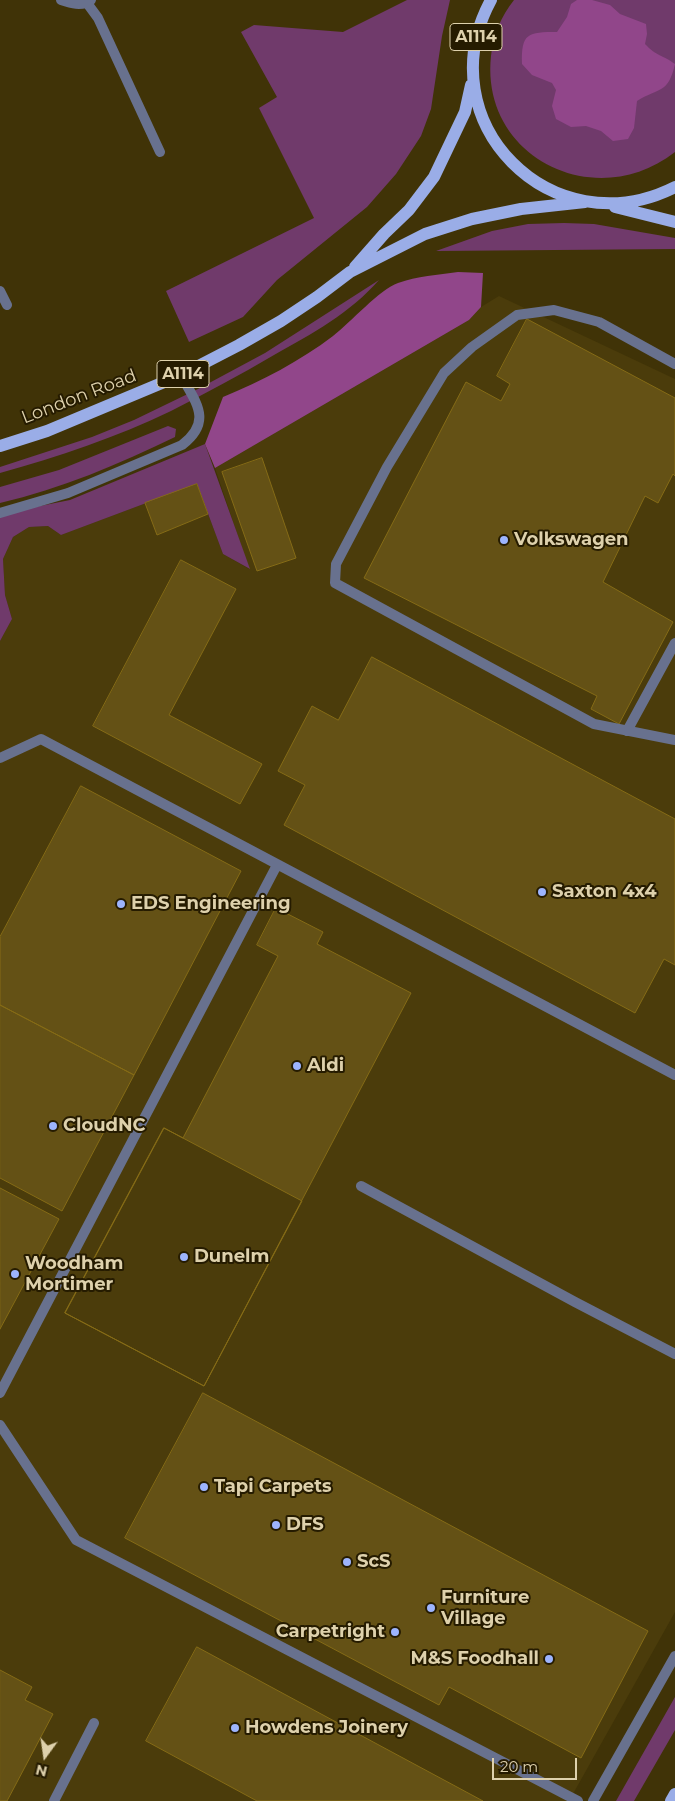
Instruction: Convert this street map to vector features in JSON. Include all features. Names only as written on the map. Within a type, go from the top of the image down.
[{"type":"main road","name":"A1114","points":[[491,0],[485,10],[476,39],[473,77],[481,114],[491,137],[505,157],[526,176],[537,183],[560,195],[585,202],[603,204],[638,201],[657,195],[675,186]]},
{"type":"main road","name":"London Road","points":[[350,272],[384,234],[409,210],[434,177],[465,112],[473,77]]},
{"type":"main road","name":"London Road","points":[[0,446],[47,431],[181,375],[281,321],[350,272],[425,234],[472,219],[521,208],[585,202]]},
{"type":"main road","points":[[603,204],[675,222]]},
{"type":"main road","points":[[671,1801],[675,1794]]},
{"type":"street","points":[[61,0],[72,4],[89,2],[160,152]]},
{"type":"street","points":[[0,291],[7,305]]},
{"type":"street","points":[[675,364],[599,322],[554,310],[517,316],[472,347],[444,373],[387,467],[336,564],[335,583],[594,724],[675,740]]},
{"type":"street","points":[[0,512],[68,492],[182,445],[193,436],[201,421],[200,409],[181,375]]},
{"type":"street","points":[[626,731],[675,643]]},
{"type":"street","points":[[0,758],[41,739],[675,1075]]},
{"type":"street","points":[[0,1393],[277,865]]},
{"type":"street","points":[[361,1186],[675,1354]]},
{"type":"street","points":[[0,1425],[76,1540],[578,1801]]},
{"type":"street","points":[[593,1801],[675,1656]]},
{"type":"street","points":[[54,1801],[94,1723]]},
{"type":"shaded area","points":[[407,0],[450,0],[442,36],[431,109],[421,136],[396,174],[367,207],[277,280],[243,317],[189,342],[166,291],[314,218],[259,108],[277,97],[241,32],[254,25],[343,32]]},
{"type":"shaded area","points":[[514,0],[675,0],[675,152],[644,170],[611,177],[579,176],[549,166],[524,148],[504,123],[493,92],[491,56],[494,41],[498,26]]},
{"type":"shaded area","points":[[577,0],[592,0],[610,5],[620,14],[646,24],[645,44],[675,64],[666,85],[637,101],[634,128],[628,139],[613,141],[601,131],[586,126],[571,127],[556,119],[552,106],[556,90],[552,83],[532,75],[522,64],[523,46],[528,36],[557,32],[567,17],[571,4]]},
{"type":"shaded area","points":[[528,224],[594,224],[675,238],[675,249],[436,251],[492,231]]},
{"type":"shaded area","points":[[458,272],[483,273],[481,307],[469,320],[215,468],[205,444],[223,397],[266,377],[307,354],[333,336],[391,286],[413,279]]},
{"type":"shaded area","points":[[379,280],[356,303],[316,331],[236,377],[171,411],[87,446],[0,473],[0,467],[92,437],[134,420],[198,389],[265,353]]},
{"type":"shaded area","points":[[499,296],[675,379],[675,1612],[569,1801],[0,1801],[0,641],[12,619],[5,595],[3,559],[13,537],[29,527],[48,526],[61,535],[197,484],[223,554],[249,569],[215,468],[469,320],[481,307]]},
{"type":"shaded area","points":[[168,426],[176,429],[175,437],[154,447],[111,466],[45,491],[0,503],[0,487],[59,470]]},
{"type":"shaded area","points":[[205,444],[250,569],[223,554],[197,484],[61,535],[48,526],[29,527],[13,537],[3,559],[5,595],[12,619],[0,641],[0,514],[70,500]]},
{"type":"shaded area","points":[[675,1697],[675,1730],[634,1801],[616,1801]]},
{"type":"building","name":"Volkswagen","points":[[527,319],[675,398],[675,476],[673,474],[658,503],[645,496],[603,582],[673,622],[619,724],[591,709],[597,696],[364,578],[466,382],[501,401],[510,384],[497,376]]},
{"type":"building","points":[[262,458],[296,558],[257,571],[222,472]]},
{"type":"building","points":[[197,484],[208,514],[157,535],[145,503]]},
{"type":"building","points":[[181,560],[236,589],[169,715],[262,764],[240,804],[93,726]]},
{"type":"building","name":"Saxton 4x4","points":[[372,657],[675,819],[675,965],[664,959],[635,1013],[284,825],[305,785],[278,771],[312,706],[338,720]]},
{"type":"building","name":"EDS Engineering","points":[[81,786],[241,871],[134,1075],[0,1005],[0,937]]},
{"type":"building","points":[[276,908],[323,932],[317,944],[411,993],[204,1386],[65,1313],[164,1128],[183,1138],[278,956],[257,945]]},
{"type":"building","name":"CloudNC","points":[[0,1005],[134,1075],[62,1211],[0,1178]]},
{"type":"building","name":"Dunelm","points":[[164,1128],[302,1201],[204,1386],[65,1313]]},
{"type":"building","name":"Woodham Mortimer","points":[[0,1188],[59,1219],[0,1329]]},
{"type":"building","points":[[203,1393],[648,1631],[581,1758],[449,1687],[439,1705],[125,1538]]},
{"type":"building","points":[[197,1647],[483,1801],[257,1801],[146,1741]]},
{"type":"building","points":[[0,1670],[32,1687],[25,1700],[53,1714],[7,1801],[0,1801]]},
{"type":"place","name":"Volkswagen","points":[[504,540]]},
{"type":"place","name":"Saxton 4x4","points":[[542,892]]},
{"type":"place","name":"EDS Engineering","points":[[121,904]]},
{"type":"place","name":"Aldi","points":[[297,1066]]},
{"type":"place","name":"CloudNC","points":[[53,1126]]},
{"type":"place","name":"Dunelm","points":[[184,1257]]},
{"type":"place","name":"Woodham Mortimer","points":[[15,1274]]},
{"type":"place","name":"Tapi Carpets","points":[[204,1487]]},
{"type":"place","name":"DFS","points":[[276,1525]]},
{"type":"place","name":"ScS","points":[[347,1562]]},
{"type":"place","name":"Furniture Village","points":[[431,1608]]},
{"type":"place","name":"Carpetright","points":[[395,1632]]},
{"type":"place","name":"M&S Foodhall","points":[[549,1659]]},
{"type":"place","name":"Howdens Joinery","points":[[235,1728]]}]
